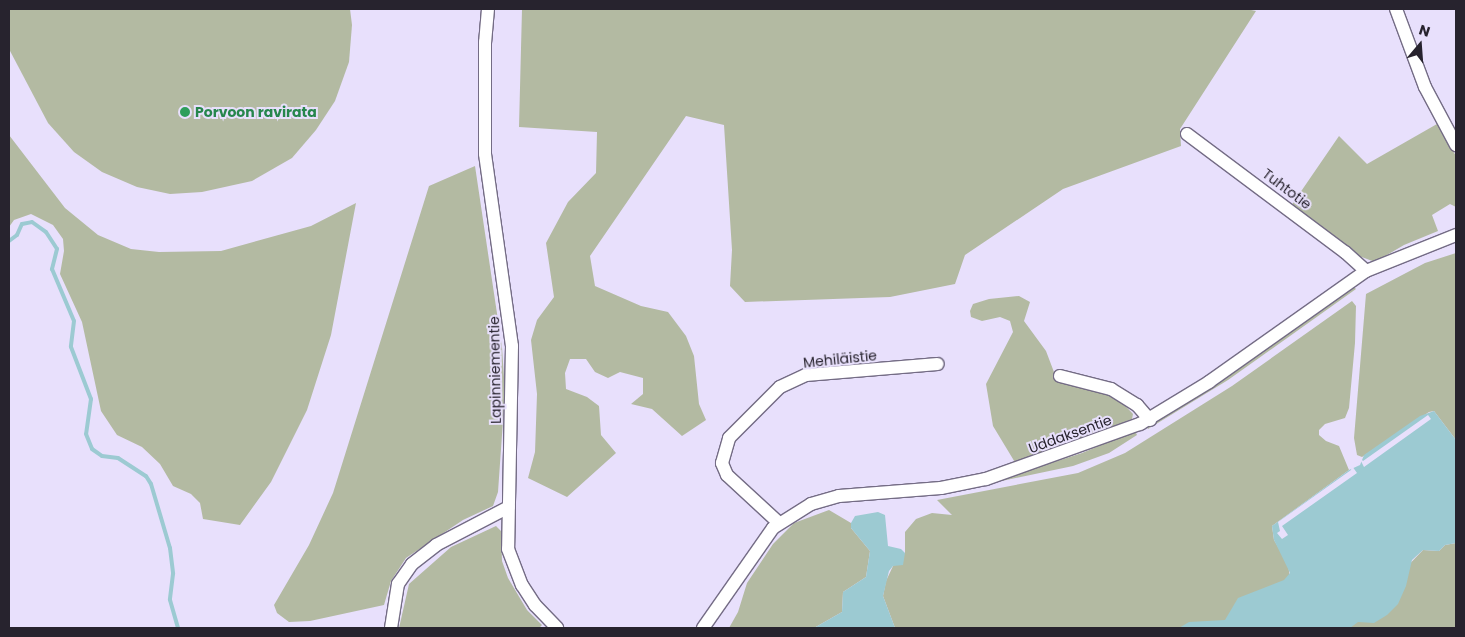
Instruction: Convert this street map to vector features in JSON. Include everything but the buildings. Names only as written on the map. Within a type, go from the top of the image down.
[{"type":"street","name":"Lapinniementie","points":[[488,9],[485,42],[485,154],[512,346],[508,549],[516,570],[535,605],[557,628]]},
{"type":"street","points":[[1396,9],[1425,87],[1456,145]]},
{"type":"street","name":"Tuhtotie","points":[[1188,134],[1345,252],[1366,271]]},
{"type":"street","name":"Uddaksentie","points":[[703,628],[765,538],[780,523],[826,499],[941,488],[986,479],[1150,420],[1366,271],[1456,235]]},
{"type":"street","name":"Mehiläistie","points":[[780,523],[727,475],[722,463],[729,438],[780,387],[806,375],[938,364]]},
{"type":"street","points":[[1060,376],[1111,390],[1137,405],[1150,420]]},
{"type":"street","points":[[391,628],[398,584],[412,564],[436,545],[509,507]]},
{"type":"shaded area","name":"Porvoon ravirata","points":[[9,9],[350,9],[352,25],[349,62],[335,101],[316,130],[292,158],[252,181],[202,192],[170,194],[137,187],[102,172],[74,152],[48,123],[9,49]]},
{"type":"shaded area","points":[[522,9],[1246,9],[1256,11],[1180,129],[1181,146],[1063,189],[965,255],[955,284],[890,297],[745,302],[730,286],[732,250],[724,125],[686,116],[590,256],[595,286],[641,306],[668,312],[686,336],[694,356],[699,404],[706,420],[682,436],[652,409],[631,404],[643,394],[643,378],[620,372],[608,378],[595,372],[586,359],[570,359],[565,373],[566,389],[587,397],[599,406],[601,435],[616,453],[567,497],[528,478],[535,452],[537,394],[531,340],[537,320],[554,297],[546,243],[568,202],[596,173],[597,132],[519,127]]},
{"type":"shaded area","points":[[1437,124],[1456,156],[1456,207],[1450,204],[1432,215],[1438,231],[1404,245],[1375,262],[1359,256],[1291,206],[1339,136],[1367,164]]},
{"type":"shaded area","points":[[9,135],[65,208],[98,235],[131,249],[159,252],[221,251],[311,226],[356,203],[331,335],[307,410],[271,482],[240,525],[203,519],[200,503],[191,494],[173,486],[160,464],[142,447],[117,435],[101,411],[82,322],[60,274],[64,251],[63,239],[53,225],[31,214],[14,220],[9,227]]},
{"type":"shaded area","points":[[475,166],[502,347],[505,392],[498,492],[493,506],[463,520],[406,558],[391,581],[384,605],[310,621],[289,622],[277,613],[274,605],[309,545],[333,493],[429,186]]},
{"type":"shaded area","points":[[1456,253],[1456,440],[1434,411],[1429,412],[1362,457],[1357,455],[1354,438],[1366,294],[1425,263]]},
{"type":"shaded area","points":[[1353,286],[1356,289],[1228,380],[1148,429],[1146,426]]},
{"type":"shaded area","points":[[1019,296],[1030,302],[1024,321],[1046,351],[1057,380],[1115,395],[1133,414],[1132,419],[1016,464],[993,426],[986,384],[1013,332],[1010,321],[1000,317],[982,321],[971,317],[970,311],[973,304],[989,299]]},
{"type":"shaded area","points":[[1352,301],[1356,306],[1355,343],[1349,408],[1345,418],[1325,424],[1319,430],[1319,435],[1326,441],[1339,446],[1349,470],[1272,526],[1274,540],[1288,564],[1291,585],[1218,628],[895,628],[883,596],[886,581],[893,566],[905,553],[905,532],[916,519],[932,513],[952,515],[937,500],[1078,473],[1125,453],[1232,386]]},
{"type":"shaded area","points":[[1434,411],[1456,440],[1456,543],[1445,545],[1439,551],[1423,550],[1412,560],[1406,586],[1398,604],[1387,615],[1374,623],[1358,622],[1350,628],[1179,628],[1189,622],[1225,620],[1238,598],[1284,580],[1290,573],[1274,540],[1272,526],[1349,470],[1360,465],[1364,455],[1420,416]]},
{"type":"shaded area","points":[[1135,431],[1137,435],[1109,453],[1073,466],[983,485],[1082,453]]},
{"type":"shaded area","points":[[829,510],[851,523],[851,528],[870,551],[866,577],[843,592],[842,612],[814,628],[729,628],[738,612],[747,583],[773,544],[794,523]]},
{"type":"shaded area","points":[[878,512],[885,515],[888,546],[901,549],[905,553],[903,565],[893,566],[889,571],[883,596],[895,628],[814,628],[842,612],[843,592],[866,577],[870,551],[851,528],[851,523],[855,516]]},
{"type":"shaded area","points":[[496,526],[501,531],[502,561],[508,578],[527,610],[542,625],[539,628],[399,628],[409,584],[451,547]]},
{"type":"shaded area","points":[[1456,543],[1456,628],[1348,628],[1423,550],[1439,551],[1445,545]]},
{"type":"pier","points":[[1428,415],[1431,419],[1364,467],[1359,457],[1363,461]]},
{"type":"pier","points":[[1352,466],[1357,473],[1282,526],[1288,535],[1282,539],[1277,533],[1280,531],[1278,522],[1351,470]]},
{"type":"waterway","points":[[9,241],[17,235],[22,224],[32,222],[46,232],[57,249],[52,269],[74,321],[71,347],[91,399],[86,434],[92,449],[102,456],[118,458],[146,476],[151,484],[170,548],[173,574],[170,600],[178,628]]},
{"type":"place","name":"Porvoon ravirata","points":[[185,112]]}]
